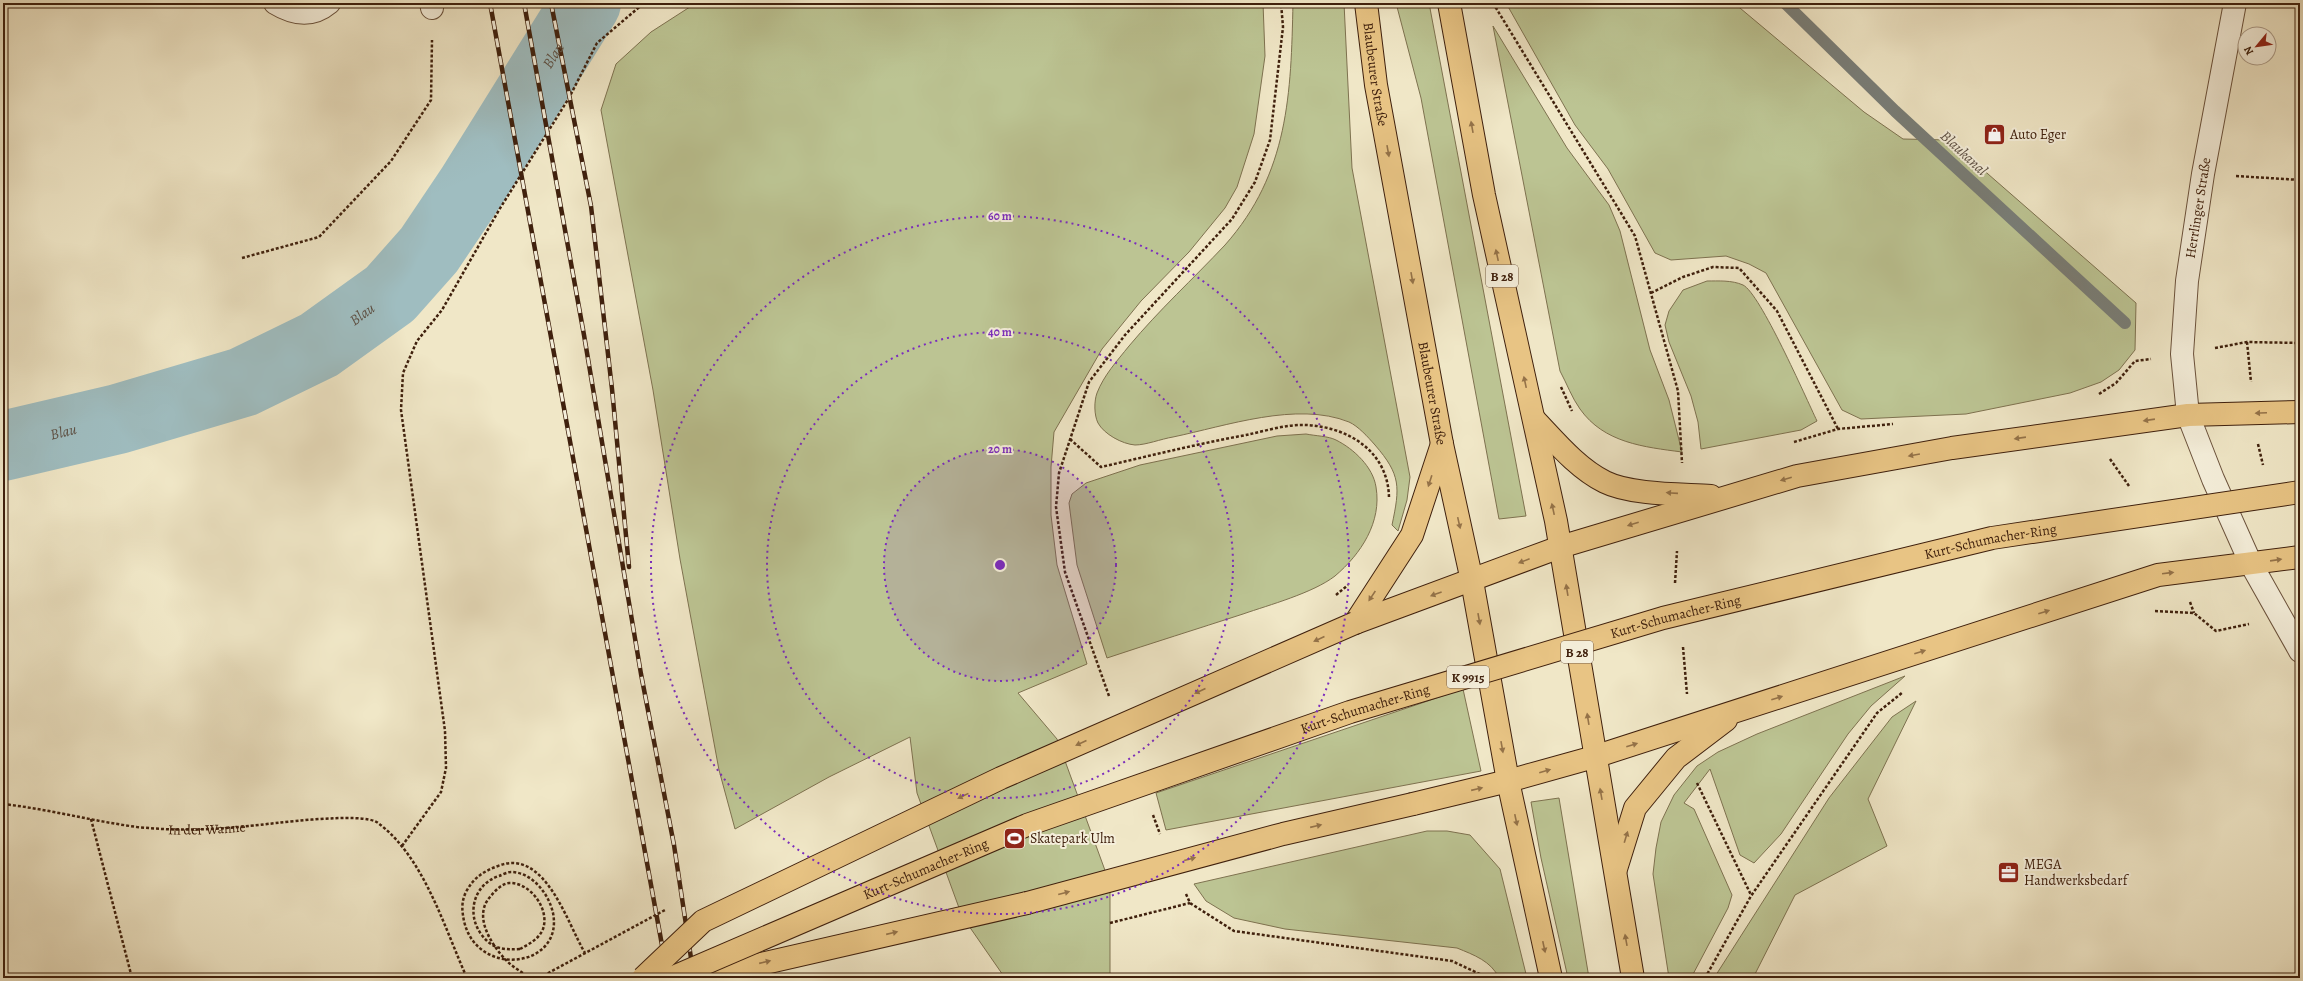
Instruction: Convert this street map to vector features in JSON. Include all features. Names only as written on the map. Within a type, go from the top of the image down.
[{"type":"main road","name":"Blaubeurer Straße","points":[[1366,3],[1376,85],[1442,444],[1472,581],[1508,782],[1551,978]]},
{"type":"main road","name":"B 28","points":[[1450,3],[1484,195],[1534,419],[1560,547],[1594,757],[1633,978]]},
{"type":"main road","points":[[643,978],[703,921],[1001,778],[1355,623],[1472,581],[1560,547],[1797,476],[1952,448],[2188,415],[2300,412]]},
{"type":"main road","points":[[1534,419],[1572,458],[1605,482],[1650,492],[1724,497]]},
{"type":"main road","points":[[1355,623],[1412,535],[1442,444]]},
{"type":"main road","name":"Kurt-Schumacher-Ring","points":[[671,978],[1027,825],[1350,712],[1663,618],[1992,538],[2300,492]]},
{"type":"main road","points":[[700,978],[1027,903],[1283,834],[1508,782],[1594,757],[2158,575],[2300,557]]},
{"type":"main road","points":[[1615,874],[1635,808],[1676,758],[1740,710]]},
{"type":"street","points":[[275,3],[289,12],[305,14],[325,7],[329,3]]},
{"type":"street","name":"Herrlinger Straße","points":[[2235,3],[2203,174],[2187,281],[2182,354],[2188,415],[2213,480],[2251,564],[2300,651]]},
{"type":"path","points":[[402,846],[441,792],[446,768],[445,730],[401,410],[404,374],[417,341],[442,310],[499,210],[569,98],[597,43],[644,3]]},
{"type":"path","points":[[1281,3],[1283,27],[1270,140],[1255,182],[1232,219],[1125,335],[1089,382],[1070,439],[1101,467],[1278,428],[1305,425],[1329,428],[1349,436],[1368,448],[1383,467],[1389,490],[1389,506]]},
{"type":"path","points":[[1493,3],[1635,236],[1678,391],[1682,462]]},
{"type":"path","points":[[242,258],[320,237],[391,161],[431,100],[431,6]]},
{"type":"path","points":[[2203,174],[2300,180]]},
{"type":"path","points":[[1651,293],[1683,278],[1713,267],[1739,268],[1777,311],[1838,429]]},
{"type":"path","points":[[2246,342],[2300,343]]},
{"type":"path","points":[[1558,380],[1574,415]]},
{"type":"path","points":[[1675,585],[1677,551]]},
{"type":"path","points":[[1348,585],[1352,580]]},
{"type":"path","points":[[2151,611],[2194,613],[2216,631]]},
{"type":"path","points":[[1682,641],[1688,702]]},
{"type":"path","points":[[1705,978],[1751,896],[1877,713],[1904,691]]},
{"type":"path","points":[[1696,781],[1751,896]]},
{"type":"path","name":"In der Wanne","points":[[3,804],[34,808],[137,827],[184,831],[213,830],[323,818],[352,818],[376,821],[402,846],[418,867],[468,978]]},
{"type":"path","points":[[91,819],[132,978]]},
{"type":"path","points":[[530,978],[506,960],[487,935],[483,916],[486,901],[497,888],[509,883],[526,888],[537,897],[543,913],[543,928],[535,940],[520,949],[501,950],[487,942],[478,929],[472,911],[477,892],[491,879],[510,872],[531,878],[545,892],[553,914],[553,932],[544,947],[529,957],[514,961],[500,960],[486,955],[472,941],[465,927],[461,909],[466,893],[474,880],[485,871],[505,863],[522,864],[535,870],[548,882],[585,953]]},
{"type":"path","points":[[1110,923],[1190,903]]},
{"type":"green space","points":[[696,3],[1263,3],[1265,56],[1254,134],[1237,187],[1225,208],[1189,252],[1141,301],[1102,349],[1054,432],[1051,467],[1051,515],[1057,565],[1087,664],[1018,693],[1057,739],[1110,884],[1110,978],[1005,978],[962,916],[917,793],[910,737],[829,777],[735,829],[719,770],[680,559],[653,390],[601,110],[616,64],[651,32]]},
{"type":"green space","points":[[1293,3],[1344,3],[1352,168],[1410,477],[1407,500],[1398,531],[1392,525],[1397,491],[1394,473],[1384,455],[1366,435],[1349,422],[1329,416],[1307,414],[1284,415],[1238,422],[1135,445],[1125,443],[1104,431],[1098,423],[1095,412],[1097,393],[1111,368],[1152,320],[1225,245],[1246,218],[1262,189],[1274,161],[1282,131],[1291,69]]},
{"type":"green space","points":[[1396,3],[1429,3],[1526,516],[1499,519],[1421,98]]},
{"type":"green space","points":[[1506,3],[1734,3],[1864,112],[1903,139],[1949,140],[2136,303],[2135,350],[2119,370],[2101,382],[2070,393],[1966,414],[1861,419],[1842,410],[1766,273],[1749,264],[1726,256],[1671,260],[1655,253],[1608,169],[1575,125]]},
{"type":"green space","points":[[1493,26],[1567,148],[1609,205],[1620,231],[1650,350],[1669,400],[1682,452],[1639,445],[1613,436],[1601,429],[1580,409],[1560,371]]},
{"type":"green space","points":[[1707,281],[1739,283],[1751,292],[1771,325],[1817,421],[1801,430],[1701,449],[1698,422],[1691,396],[1669,342],[1665,325],[1669,311],[1683,290]]},
{"type":"green space","points":[[1306,434],[1329,438],[1343,444],[1362,459],[1371,472],[1376,487],[1376,513],[1368,536],[1353,558],[1335,576],[1315,588],[1303,593],[1265,607],[1107,658],[1077,565],[1069,503],[1072,494],[1086,483],[1140,465],[1277,436]]},
{"type":"green space","points":[[1905,676],[1871,706],[1848,734],[1781,834],[1754,863],[1740,855],[1710,769],[1684,803],[1694,809],[1732,895],[1728,908],[1691,978],[1669,978],[1653,874],[1661,822],[1674,795],[1697,766],[1718,752],[1757,734]]},
{"type":"green space","points":[[1463,689],[1481,771],[1166,830],[1156,793]]},
{"type":"green space","points":[[1916,701],[1868,799],[1887,846],[1795,895],[1753,978],[1714,978],[1829,798],[1892,717]]},
{"type":"green space","points":[[1559,798],[1589,978],[1568,978],[1541,858],[1531,802]]},
{"type":"green space","points":[[1427,831],[1447,831],[1470,835],[1500,869],[1527,978],[1499,978],[1496,972],[1487,963],[1476,956],[1457,948],[1285,929],[1234,918],[1206,901],[1194,884]]},
{"type":"waterway","name":"Blau","points":[[3,446],[118,419],[243,382],[319,345],[390,294],[429,250],[472,186],[586,3]]},
{"type":"waterway","name":"Blaukanal","points":[[1785,3],[1895,111],[2125,323]]},
{"type":"railway","points":[[490,3],[668,978]]},
{"type":"railway","points":[[524,3],[584,335],[641,674],[674,845],[694,978]]},
{"type":"railway","points":[[551,3],[591,206],[612,389],[629,567]]},
{"type":"place","name":"Auto Eger","points":[[1995,134]]},
{"type":"place","name":"Skatepark Ulm","points":[[1014,838]]},
{"type":"place","name":"MEGA Handwerksbedarf","points":[[2009,872]]}]
